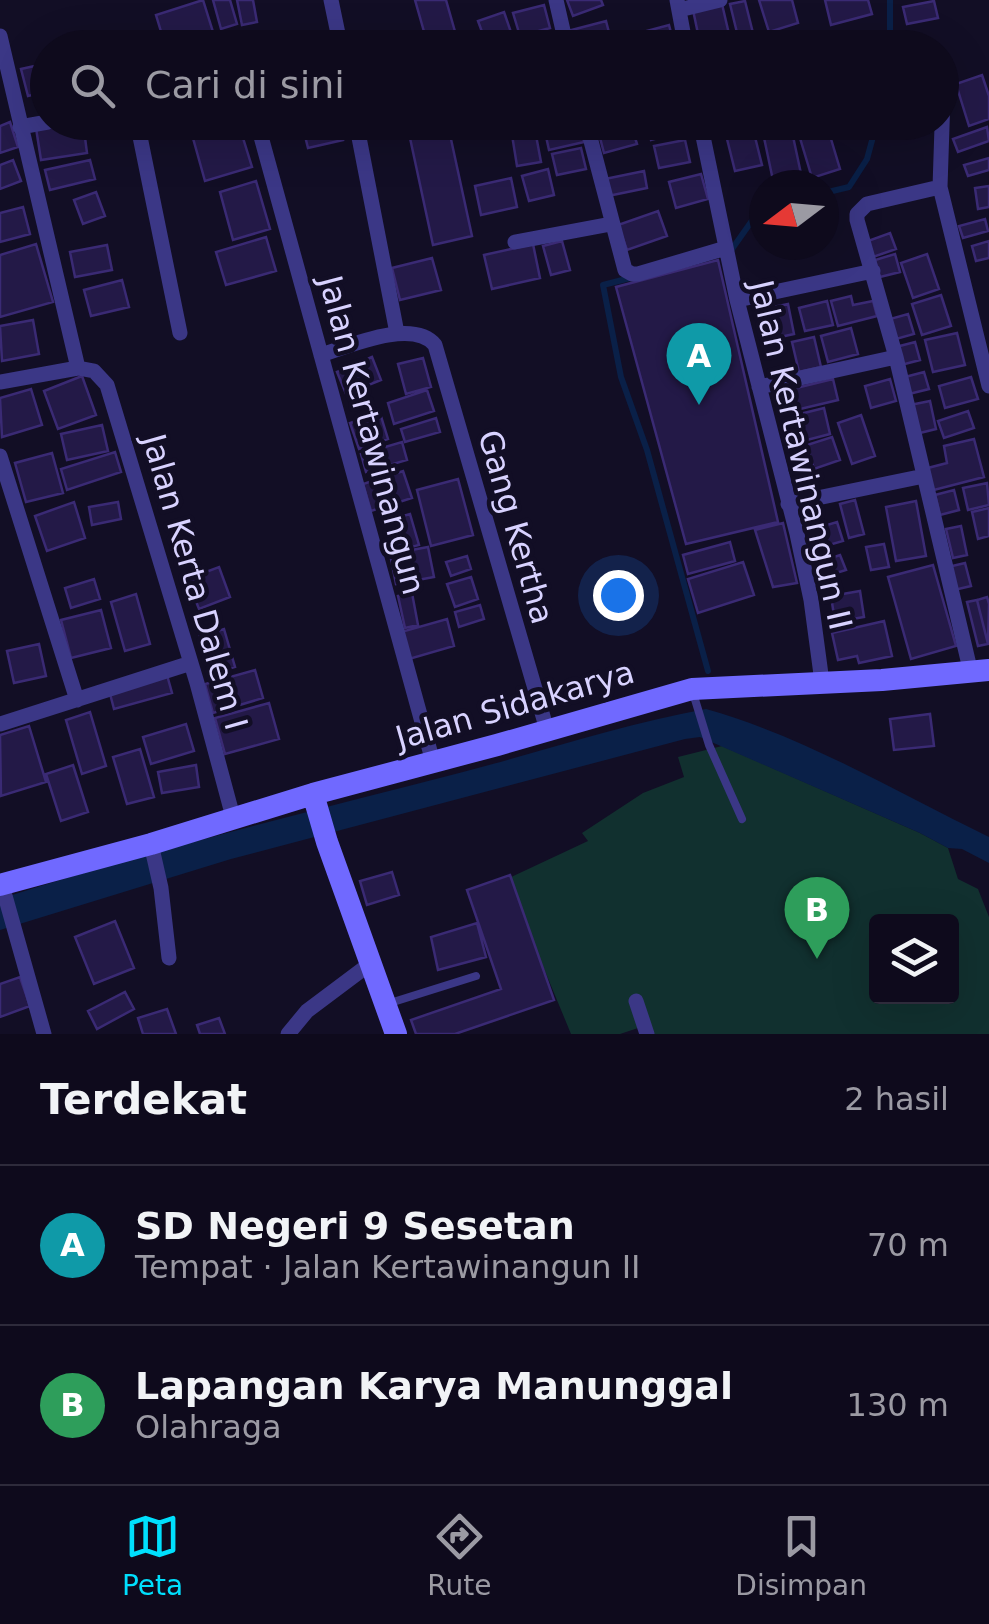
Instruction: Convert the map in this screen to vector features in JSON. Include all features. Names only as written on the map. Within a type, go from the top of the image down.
[{"type":"street","points":[[331,0],[337,30]]},
{"type":"street","points":[[556,0],[563,30]]},
{"type":"street","points":[[683,30],[678,5],[720,0]]},
{"type":"street","name":"Jalan Kerta Dalem I","points":[[0,36],[20,127],[85,369],[103,380],[110,392],[234,817]]},
{"type":"street","points":[[20,127],[30,125]]},
{"type":"street","points":[[141,140],[180,333]]},
{"type":"street","name":"Jalan Kertawinangun","points":[[262,140],[432,762]]},
{"type":"street","points":[[321,354],[397,333],[359,140]]},
{"type":"street","points":[[590,140],[625,270],[632,274],[726,248]]},
{"type":"street","name":"Jalan Kertawinangun II","points":[[704,140],[810,600],[822,682]]},
{"type":"street","points":[[942,140],[940,187],[989,386]]},
{"type":"street","points":[[940,187],[867,204],[857,220],[924,476],[984,673]]},
{"type":"street","points":[[515,242],[611,224]]},
{"type":"street","points":[[738,300],[873,271]]},
{"type":"street","name":"Gang Kertha","points":[[397,333],[424,336],[435,345],[547,730]]},
{"type":"street","points":[[760,388],[896,358]]},
{"type":"street","points":[[0,382],[85,369]]},
{"type":"street","points":[[0,456],[77,700]]},
{"type":"street","points":[[788,504],[924,476]]},
{"type":"street","points":[[0,724],[191,662]]},
{"type":"street","name":"Jalan Sidakarya","points":[[2,888],[151,847],[234,817],[315,800],[547,730],[694,698],[822,682],[984,673]]},
{"type":"street","points":[[315,800],[396,1034]]},
{"type":"street","points":[[151,847],[170,958]]},
{"type":"street","points":[[2,888],[44,1034]]},
{"type":"street","points":[[288,1034],[307,1011],[371,962]]},
{"type":"street","points":[[636,1001],[647,1034]]},
{"type":"lane","points":[[694,698],[709,746],[742,820]]},
{"type":"lane","points":[[386,1004],[476,976]]},
{"type":"green space","points":[[722,746],[948,848],[958,879],[978,889],[989,917],[989,1034],[654,1034],[650,1024],[620,1034],[571,1034],[507,879],[588,841],[582,833],[643,793],[684,777],[678,757]]},
{"type":"water","points":[[706,709],[815,750],[989,837],[989,863],[700,737],[231,859],[0,930],[0,899],[230,832]]},
{"type":"building","points":[[203,0],[212,30],[161,30],[156,15]]},
{"type":"building","points":[[213,0],[230,0],[237,24],[221,29]]},
{"type":"building","points":[[237,0],[253,0],[257,22],[242,25]]},
{"type":"building","points":[[415,0],[446,0],[455,30],[424,30]]},
{"type":"building","points":[[567,0],[601,0],[603,5],[573,16]]},
{"type":"building","points":[[759,0],[792,0],[798,23],[768,30]]},
{"type":"building","points":[[825,0],[868,0],[872,14],[831,25]]},
{"type":"building","points":[[745,1],[752,30],[736,30],[730,4]]},
{"type":"building","points":[[934,1],[938,18],[907,24],[903,7]]},
{"type":"building","points":[[722,4],[728,30],[697,30],[693,10]]},
{"type":"building","points":[[544,5],[550,28],[518,30],[513,13]]},
{"type":"building","points":[[504,12],[510,30],[481,30],[478,21]]},
{"type":"building","points":[[606,21],[608,30],[572,30]]},
{"type":"building","points":[[30,67],[30,96],[28,96],[21,69]]},
{"type":"building","points":[[982,75],[989,96],[989,119],[969,126],[959,83]]},
{"type":"building","points":[[10,122],[18,147],[0,153],[0,126]]},
{"type":"building","points":[[987,127],[989,141],[958,152],[953,140]]},
{"type":"building","points":[[38,140],[85,140],[87,153],[41,160]]},
{"type":"building","points":[[194,140],[244,140],[252,167],[205,181]]},
{"type":"building","points":[[306,140],[343,140],[308,148]]},
{"type":"building","points":[[410,140],[451,140],[472,236],[433,245]]},
{"type":"building","points":[[513,140],[537,140],[541,162],[517,166]]},
{"type":"building","points":[[547,140],[584,140],[584,142],[549,150]]},
{"type":"building","points":[[601,140],[636,140],[637,144],[604,153]]},
{"type":"building","points":[[685,140],[690,162],[659,168],[654,146]]},
{"type":"building","points":[[727,140],[756,140],[762,165],[735,171]]},
{"type":"building","points":[[764,140],[794,140],[800,170],[771,170]]},
{"type":"building","points":[[801,140],[831,140],[840,169],[810,170]]},
{"type":"building","points":[[581,148],[586,169],[557,175],[552,154]]},
{"type":"building","points":[[989,158],[989,170],[968,176],[964,165]]},
{"type":"building","points":[[13,160],[21,181],[0,189],[0,165]]},
{"type":"building","points":[[90,160],[95,179],[50,190],[45,170]]},
{"type":"building","points":[[548,169],[554,195],[529,201],[522,176]]},
{"type":"building","points":[[644,171],[647,188],[608,196],[605,179]]},
{"type":"building","points":[[701,174],[708,199],[676,208],[669,182]]},
{"type":"building","points":[[511,178],[517,207],[481,215],[475,186]]},
{"type":"building","points":[[256,181],[270,229],[233,240],[220,192]]},
{"type":"building","points":[[989,186],[989,207],[978,209],[975,188]]},
{"type":"building","points":[[96,192],[105,216],[83,224],[74,200]]},
{"type":"building","points":[[23,207],[30,234],[0,242],[0,213]]},
{"type":"building","points":[[658,211],[667,236],[627,250],[618,225]]},
{"type":"building","points":[[985,219],[988,231],[963,238],[959,226]]},
{"type":"building","points":[[890,233],[896,249],[873,257],[868,241]]},
{"type":"building","points":[[266,237],[276,271],[226,285],[216,252]]},
{"type":"building","points":[[562,241],[570,270],[551,275],[543,246]]},
{"type":"building","points":[[989,241],[989,258],[976,261],[972,246]]},
{"type":"building","points":[[36,244],[53,302],[0,317],[0,255]]},
{"type":"building","points":[[533,244],[540,278],[492,289],[484,255]]},
{"type":"building","points":[[107,245],[112,270],[75,277],[70,252]]},
{"type":"building","points":[[895,254],[900,272],[880,277],[875,260]]},
{"type":"building","points":[[927,254],[939,289],[913,298],[901,263]]},
{"type":"building","points":[[432,258],[441,290],[400,300],[392,268]]},
{"type":"building","points":[[718,260],[778,522],[686,544],[616,287]]},
{"type":"building","points":[[122,280],[129,307],[91,316],[84,290]]},
{"type":"building","points":[[941,295],[951,326],[922,335],[912,304]]},
{"type":"building","points":[[851,296],[853,305],[873,301],[877,316],[838,326],[831,301]]},
{"type":"building","points":[[827,301],[833,325],[805,331],[799,308]]},
{"type":"building","points":[[788,304],[794,334],[771,339],[764,309]]},
{"type":"building","points":[[908,314],[914,334],[896,339],[890,319]]},
{"type":"building","points":[[33,320],[39,354],[2,361],[0,326]]},
{"type":"building","points":[[851,328],[858,354],[828,362],[821,336]]},
{"type":"building","points":[[957,333],[965,365],[933,372],[925,340]]},
{"type":"building","points":[[814,337],[821,367],[799,372],[792,342]]},
{"type":"building","points":[[915,342],[920,360],[901,365],[896,347]]},
{"type":"building","points":[[372,357],[381,380],[346,394],[337,372]]},
{"type":"building","points":[[423,358],[431,387],[406,394],[398,364]]},
{"type":"building","points":[[924,372],[929,389],[909,394],[905,377]]},
{"type":"building","points":[[82,376],[96,415],[58,429],[44,391]]},
{"type":"building","points":[[971,377],[978,399],[945,408],[939,386]]},
{"type":"building","points":[[833,379],[838,400],[796,410],[792,389]]},
{"type":"building","points":[[890,379],[896,401],[871,408],[865,386]]},
{"type":"building","points":[[31,389],[42,425],[2,437],[0,398]]},
{"type":"building","points":[[427,390],[434,411],[394,424],[388,403]]},
{"type":"building","points":[[930,401],[936,429],[916,434],[910,405]]},
{"type":"building","points":[[824,408],[830,434],[803,441],[796,415]]},
{"type":"building","points":[[968,411],[974,428],[944,438],[938,421]]},
{"type":"building","points":[[380,413],[388,439],[359,449],[350,423]]},
{"type":"building","points":[[861,415],[875,456],[852,464],[838,423]]},
{"type":"building","points":[[436,418],[440,432],[405,442],[401,429]]},
{"type":"building","points":[[102,425],[108,451],[67,460],[61,434]]},
{"type":"building","points":[[832,437],[840,460],[814,469],[807,445]]},
{"type":"building","points":[[974,439],[984,477],[930,491],[924,469],[947,463],[944,446]]},
{"type":"building","points":[[402,442],[407,460],[366,472],[361,454]]},
{"type":"building","points":[[115,452],[121,472],[67,490],[61,469]]},
{"type":"building","points":[[52,453],[63,493],[26,502],[15,463]]},
{"type":"building","points":[[403,471],[412,498],[371,511],[363,484]]},
{"type":"building","points":[[458,479],[473,535],[431,546],[417,490]]},
{"type":"building","points":[[987,483],[989,505],[968,510],[963,488]]},
{"type":"building","points":[[954,490],[959,510],[940,515],[935,495]]},
{"type":"building","points":[[855,500],[864,534],[849,538],[840,504]]},
{"type":"building","points":[[916,501],[926,556],[896,561],[886,507]]},
{"type":"building","points":[[74,502],[85,538],[47,551],[35,516]]},
{"type":"building","points":[[118,502],[121,519],[92,525],[89,507]]},
{"type":"building","points":[[989,508],[989,536],[978,539],[972,512]]},
{"type":"building","points":[[410,514],[419,545],[397,551],[388,520]]},
{"type":"building","points":[[837,522],[843,541],[815,549],[810,530]]},
{"type":"building","points":[[783,523],[797,583],[773,587],[755,530]]},
{"type":"building","points":[[961,526],[967,555],[953,558],[946,529]]},
{"type":"building","points":[[730,542],[735,561],[688,574],[683,555]]},
{"type":"building","points":[[884,544],[889,567],[871,570],[866,547]]},
{"type":"building","points":[[428,547],[434,577],[396,584],[390,554]]},
{"type":"building","points":[[840,555],[846,570],[827,576],[822,561]]},
{"type":"building","points":[[467,556],[471,569],[451,576],[446,562]]},
{"type":"building","points":[[743,562],[754,595],[698,613],[688,579]]},
{"type":"building","points":[[965,563],[971,586],[954,590],[948,567]]},
{"type":"building","points":[[933,565],[956,646],[911,659],[888,577]]},
{"type":"building","points":[[219,567],[230,597],[199,609],[187,579]]},
{"type":"building","points":[[471,577],[478,599],[455,607],[447,584]]},
{"type":"building","points":[[94,579],[100,599],[71,608],[65,588]]},
{"type":"building","points":[[860,591],[864,617],[835,622],[831,596]]},
{"type":"building","points":[[412,593],[418,625],[405,628],[398,596]]},
{"type":"building","points":[[136,594],[150,644],[125,651],[111,602]]},
{"type":"building","points":[[987,597],[989,604],[988,644],[977,600]]},
{"type":"building","points":[[977,600],[988,644],[978,646],[967,602]]},
{"type":"building","points":[[480,605],[484,619],[459,627],[455,612]]},
{"type":"building","points":[[101,610],[111,648],[71,658],[61,620]]},
{"type":"building","points":[[447,619],[454,646],[409,659],[401,632]]},
{"type":"building","points":[[884,621],[892,656],[859,663],[857,656],[838,660],[832,633]]},
{"type":"building","points":[[224,629],[235,667],[211,674],[200,636]]},
{"type":"building","points":[[39,644],[46,676],[14,683],[7,651]]},
{"type":"building","points":[[255,670],[263,698],[213,713],[205,684]]},
{"type":"building","points":[[167,675],[172,693],[114,709],[109,690]]},
{"type":"building","points":[[269,703],[279,739],[225,754],[215,718]]},
{"type":"building","points":[[90,712],[106,766],[82,774],[66,720]]},
{"type":"building","points":[[930,714],[934,746],[894,750],[890,719]]},
{"type":"building","points":[[186,724],[194,751],[151,764],[143,737]]},
{"type":"building","points":[[29,726],[46,782],[1,796],[0,735]]},
{"type":"building","points":[[140,749],[154,797],[127,804],[113,757]]},
{"type":"building","points":[[73,765],[88,812],[61,821],[46,774]]},
{"type":"building","points":[[196,765],[199,787],[162,793],[158,772]]},
{"type":"building","points":[[392,872],[399,895],[367,905],[360,881]]},
{"type":"building","points":[[510,875],[554,1000],[455,1034],[416,1034],[411,1020],[501,989],[467,890]]},
{"type":"building","points":[[115,921],[134,968],[94,984],[75,937]]},
{"type":"building","points":[[477,923],[486,957],[438,970],[431,937]]},
{"type":"building","points":[[20,977],[30,1006],[0,1017],[0,984]]},
{"type":"building","points":[[125,992],[134,1009],[97,1029],[88,1011]]},
{"type":"building","points":[[167,1009],[176,1034],[143,1034],[138,1018]]},
{"type":"building","points":[[219,1018],[225,1034],[200,1034],[197,1025]]},
{"type":"waterway","points":[[890,0],[890,30]]},
{"type":"waterway","points":[[839,189],[849,187],[867,159],[872,140]]},
{"type":"waterway","points":[[732,249],[749,225]]},
{"type":"waterway","points":[[634,277],[603,285],[621,377],[647,450],[708,671]]},
{"type":"place","name":"SD Negeri 9 Sesetan","points":[[699,405]]},
{"type":"place","name":"Lapangan Karya Manunggal","points":[[817,959]]}]
